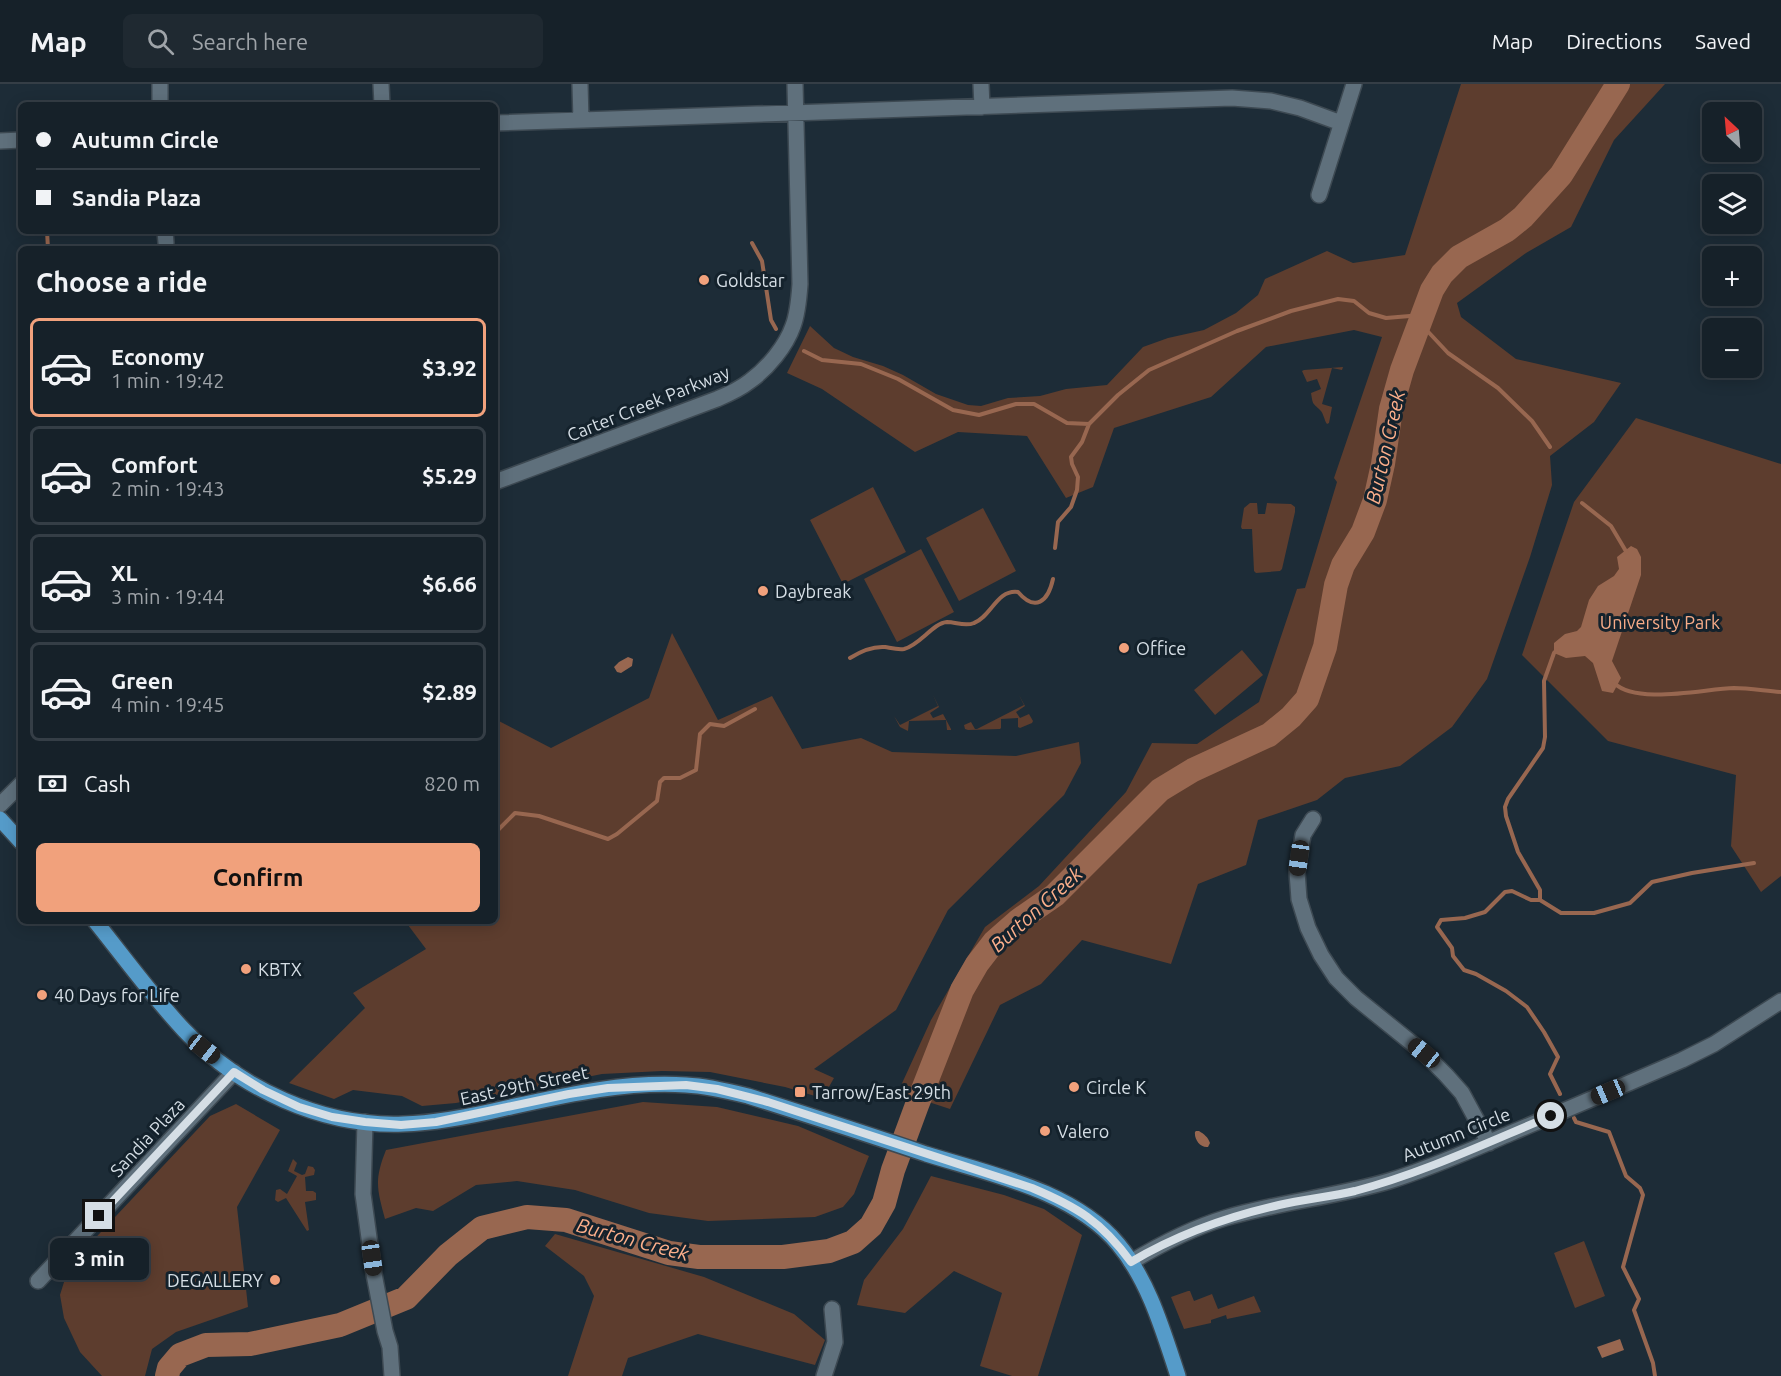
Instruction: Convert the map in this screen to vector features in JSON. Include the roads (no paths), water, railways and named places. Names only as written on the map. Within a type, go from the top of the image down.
[{"type":"main road","points":[[0,819],[18,839]]},
{"type":"main road","name":"East 29th Street","points":[[97,924],[184,1030],[204,1049],[263,1090],[299,1107],[332,1117],[401,1125],[436,1122],[608,1088],[686,1085],[748,1096],[1032,1188],[1088,1216],[1118,1243],[1142,1280],[1178,1376]]},
{"type":"street","points":[[160,84],[160,102]]},
{"type":"street","points":[[381,84],[382,102]]},
{"type":"street","points":[[580,84],[581,120]]},
{"type":"street","name":"Carter Creek Parkway","points":[[498,481],[717,399],[751,381],[786,342],[794,326],[800,284],[795,84]]},
{"type":"street","points":[[981,84],[982,107]]},
{"type":"street","points":[[1165,84],[1166,100]]},
{"type":"street","points":[[1318,195],[1354,84]]},
{"type":"street","points":[[498,123],[1232,98],[1271,101],[1300,108],[1341,123]]},
{"type":"street","points":[[0,141],[18,140]]},
{"type":"street","points":[[0,805],[18,787]]},
{"type":"street","points":[[1313,819],[1303,835],[1298,872],[1299,899],[1308,928],[1321,955],[1336,978],[1356,998],[1424,1053],[1446,1074],[1462,1093],[1489,1143]]},
{"type":"street","name":"Autumn Circle","points":[[1131,1262],[1158,1246],[1225,1218],[1281,1204],[1352,1191],[1390,1181],[1441,1163],[1682,1060],[1714,1044],[1781,1001]]},
{"type":"street","name":"Sandia Plaza","points":[[38,1281],[234,1072]]},
{"type":"street","points":[[365,1122],[363,1194],[374,1274],[390,1347],[392,1376]]},
{"type":"street","points":[[824,1376],[835,1342],[832,1309]]},
{"type":"waterway","name":"Burton Creek","points":[[167,1376],[169,1368],[180,1355],[206,1345],[250,1344],[340,1325],[406,1298],[448,1255],[482,1228],[527,1217],[566,1220],[669,1253],[699,1257],[783,1257],[829,1251],[853,1242],[871,1226],[884,1203],[893,1170],[962,990],[977,964],[994,942],[1019,920],[1055,895],[1160,790],[1193,770],[1269,735],[1291,717],[1307,699],[1325,647],[1336,585],[1343,565],[1363,532],[1375,500],[1391,409],[1402,370],[1432,290],[1442,274],[1459,257],[1507,230],[1523,217],[1561,175],[1618,84]]},
{"type":"waterway","points":[[47,234],[48,246]]},
{"type":"waterway","points":[[752,243],[762,261],[771,320],[776,329]]},
{"type":"waterway","points":[[804,351],[822,360],[861,364],[898,379],[953,410],[979,415],[1016,404],[1034,404],[1067,423],[1089,424],[1118,395],[1149,370],[1237,331],[1291,311],[1338,299],[1354,301],[1369,313],[1386,318],[1422,315]]},
{"type":"waterway","points":[[1419,322],[1448,353],[1498,388],[1532,421],[1550,447]]},
{"type":"waterway","points":[[1055,548],[1058,522],[1071,507],[1077,490],[1078,477],[1071,457],[1082,442],[1089,424]]},
{"type":"waterway","points":[[1582,503],[1611,526],[1627,553]]},
{"type":"waterway","points":[[850,658],[876,647],[897,649],[910,647],[942,623],[967,625],[974,623],[980,620],[999,599],[1011,592],[1018,592],[1030,602],[1040,602],[1048,594],[1053,579]]},
{"type":"waterway","points":[[1540,900],[1540,890],[1518,852],[1505,807],[1508,799],[1543,748],[1545,737],[1544,681],[1557,650]]},
{"type":"waterway","points":[[1614,683],[1624,690],[1654,695],[1734,688],[1781,692]]},
{"type":"waterway","points":[[498,829],[515,813],[539,816],[608,839],[657,801],[660,782],[664,778],[680,778],[696,770],[700,734],[710,724],[724,726],[755,709]]},
{"type":"waterway","points":[[1560,1094],[1550,1074],[1558,1057],[1527,1007],[1506,991],[1464,970],[1453,956],[1452,948],[1437,927],[1441,920],[1465,918],[1485,912],[1505,892],[1512,891],[1531,900],[1540,900],[1561,913],[1594,913],[1630,903],[1652,882],[1754,863]]},
{"type":"waterway","points":[[1574,1118],[1576,1122],[1609,1132],[1626,1176],[1640,1188],[1643,1195],[1623,1267],[1639,1299],[1634,1310],[1653,1363],[1655,1376]]},
{"type":"place","name":"Goldstar","points":[[704,280]]},
{"type":"place","name":"Daybreak","points":[[763,591]]},
{"type":"place","name":"Office","points":[[1124,648]]},
{"type":"place","name":"KBTX","points":[[246,969]]},
{"type":"place","name":"40 Days for Life","points":[[42,995]]},
{"type":"place","name":"Circle K","points":[[1074,1087]]},
{"type":"place","name":"Tarrow/East 29th","points":[[800,1092]]},
{"type":"place","name":"Valero","points":[[1045,1131]]},
{"type":"place","name":"DEGALLERY","points":[[275,1280]]},
{"type":"park label","name":"University Park","points":[[1660,622]]}]
